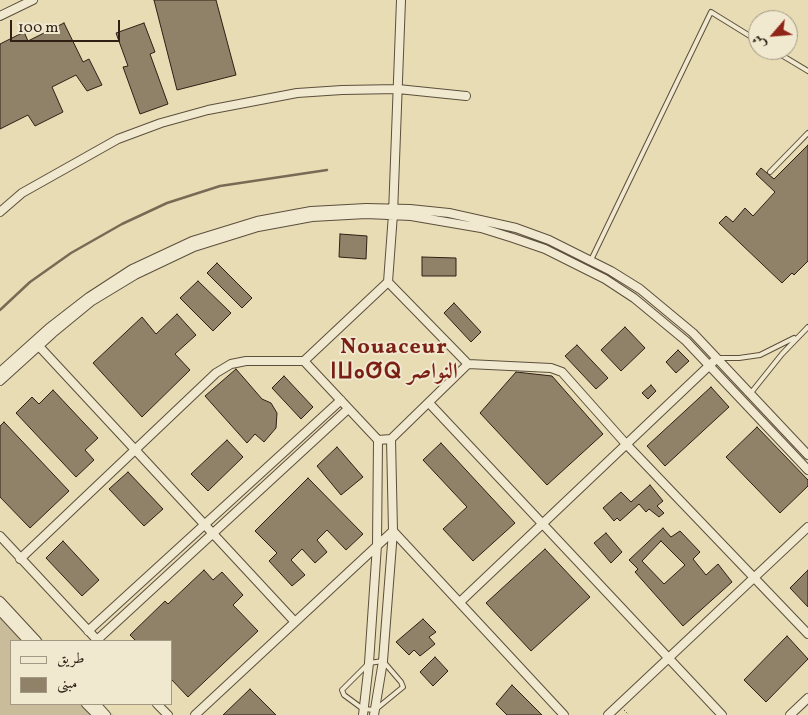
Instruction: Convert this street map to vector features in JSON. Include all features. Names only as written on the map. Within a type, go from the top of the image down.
[{"type":"street","points":[[0,16],[32,0]]},
{"type":"street","points":[[20,559],[216,373],[231,364],[246,361],[304,361],[388,282],[393,211],[401,0]]},
{"type":"street","points":[[0,212],[22,193],[71,164],[118,139],[161,123],[238,104],[297,94],[398,89],[466,96]]},
{"type":"street","points":[[393,211],[481,228],[537,246],[576,263],[634,298],[674,330],[710,365],[808,470]]},
{"type":"street","points":[[1,376],[51,330],[103,287],[156,260],[231,231],[312,217],[393,211],[449,213],[483,219],[548,240],[591,260],[640,289],[667,310],[717,358],[808,455]]},
{"type":"street","points":[[388,282],[468,364],[557,369],[808,634]]},
{"type":"street","points":[[37,343],[295,622]]},
{"type":"street","points":[[460,602],[717,358]]},
{"type":"street","points":[[304,361],[378,440],[378,545],[369,663],[363,712]]},
{"type":"street","points":[[378,440],[391,439],[468,364]]},
{"type":"street","points":[[744,402],[750,394]]},
{"type":"street","points":[[88,631],[340,400]]},
{"type":"street","points":[[429,403],[544,523],[722,715]]},
{"type":"street","points":[[98,640],[348,409]]},
{"type":"street","points":[[375,713],[382,661],[392,531],[391,439]]},
{"type":"street","points":[[608,715],[808,527]]},
{"type":"street","points":[[194,715],[392,531]]},
{"type":"street","points":[[392,531],[564,715]]},
{"type":"street","points":[[0,536],[96,640]]},
{"type":"street","points":[[0,601],[37,640]]},
{"type":"street","points":[[0,611],[27,640]]},
{"type":"street","points":[[790,715],[808,698]]},
{"type":"street","points":[[87,705],[97,715]]},
{"type":"street","points":[[97,705],[106,715]]},
{"type":"street","points":[[158,705],[168,715]]},
{"type":"lane","points":[[591,260],[711,12],[748,35]]},
{"type":"lane","points":[[790,60],[808,71]]},
{"type":"lane","points":[[770,172],[808,133]]},
{"type":"lane","points":[[750,394],[798,336],[808,327]]},
{"type":"lane","points":[[717,358],[739,358],[760,354],[780,347],[798,336]]},
{"type":"lane","points":[[382,661],[403,686],[375,713],[363,712],[344,695],[342,690],[369,663],[382,661]]},
{"type":"shaded area","points":[[0,594],[43,640],[10,640],[10,705],[104,705],[113,715],[0,715]]},
{"type":"building","points":[[154,0],[216,0],[236,75],[177,90]]},
{"type":"building","points":[[64,23],[83,62],[89,59],[102,85],[87,91],[76,75],[52,87],[63,112],[35,126],[28,115],[0,129],[0,44],[24,32],[28,41]]},
{"type":"building","points":[[144,23],[155,52],[150,54],[168,104],[140,114],[123,67],[128,66],[116,33]]},
{"type":"building","points":[[808,145],[808,261],[794,275],[792,273],[782,283],[719,223],[726,216],[733,222],[745,208],[753,216],[775,192],[756,174],[761,168],[774,179]]},
{"type":"building","points":[[340,234],[367,236],[366,259],[339,257]]},
{"type":"building","points":[[422,257],[456,258],[456,276],[422,276]]},
{"type":"building","points":[[217,263],[252,298],[242,308],[207,273]]},
{"type":"building","points":[[198,281],[231,313],[213,331],[180,298]]},
{"type":"building","points":[[454,303],[481,332],[471,342],[444,313]]},
{"type":"building","points":[[177,314],[196,335],[175,354],[190,370],[142,417],[93,363],[142,317],[156,334]]},
{"type":"building","points":[[625,327],[645,348],[621,371],[601,350]]},
{"type":"building","points":[[577,345],[608,378],[596,389],[565,356]]},
{"type":"building","points":[[678,350],[689,361],[676,373],[666,362]]},
{"type":"building","points":[[236,369],[262,399],[271,403],[277,413],[276,428],[264,442],[255,434],[247,443],[205,396]]},
{"type":"building","points":[[516,372],[552,376],[603,434],[547,485],[480,413]]},
{"type":"building","points":[[284,376],[313,407],[301,419],[272,388]]},
{"type":"building","points":[[651,385],[656,391],[648,399],[642,393]]},
{"type":"building","points":[[711,387],[729,407],[665,466],[647,446]]},
{"type":"building","points":[[53,390],[98,438],[85,450],[94,460],[76,477],[16,413],[32,397],[39,404]]},
{"type":"building","points":[[4,422],[69,491],[30,528],[0,497],[0,426]]},
{"type":"building","points":[[757,427],[808,480],[808,486],[780,513],[726,457]]},
{"type":"building","points":[[227,440],[243,457],[208,491],[191,474]]},
{"type":"building","points":[[441,443],[515,523],[473,561],[443,529],[467,507],[423,460]]},
{"type":"building","points":[[337,447],[363,477],[341,495],[317,466]]},
{"type":"building","points":[[128,472],[163,509],[144,526],[109,489]]},
{"type":"building","points":[[308,478],[363,534],[346,550],[327,530],[317,540],[327,552],[315,563],[302,549],[291,560],[305,575],[292,586],[269,561],[277,553],[255,531]]},
{"type":"building","points":[[650,485],[663,501],[657,506],[664,513],[659,517],[649,509],[646,512],[639,504],[620,521],[617,518],[614,521],[603,508],[621,492],[631,502]]},
{"type":"building","points":[[663,528],[671,537],[680,531],[700,552],[693,559],[706,575],[718,564],[732,582],[683,626],[635,572],[638,569],[629,560]],"holes":[[[661,541],[685,565],[664,584],[642,561]]]},
{"type":"building","points":[[606,533],[622,552],[611,563],[594,543]]},
{"type":"building","points":[[63,541],[99,580],[82,596],[46,558]]},
{"type":"building","points":[[545,549],[590,597],[531,651],[486,603]]},
{"type":"building","points":[[204,570],[213,580],[222,572],[243,595],[233,605],[258,631],[188,697],[172,680],[172,640],[135,640],[130,635],[165,601],[168,604]]},
{"type":"building","points":[[808,570],[808,607],[790,588]]},
{"type":"building","points":[[423,619],[436,632],[429,637],[435,644],[420,656],[414,650],[409,655],[396,642]]},
{"type":"building","points":[[787,636],[808,659],[766,702],[744,680]]},
{"type":"building","points":[[435,657],[448,671],[433,686],[420,672]]},
{"type":"building","points":[[512,685],[542,715],[507,715],[496,704]]},
{"type":"building","points":[[250,689],[276,715],[223,715]]},
{"type":"waterway","points":[[0,310],[30,282],[71,253],[122,224],[167,203],[220,186],[327,170]]},
{"type":"district","name":"Nouaceur ⵏⵡⴰⵚⵕ النواصر","points":[[394,362]]}]
